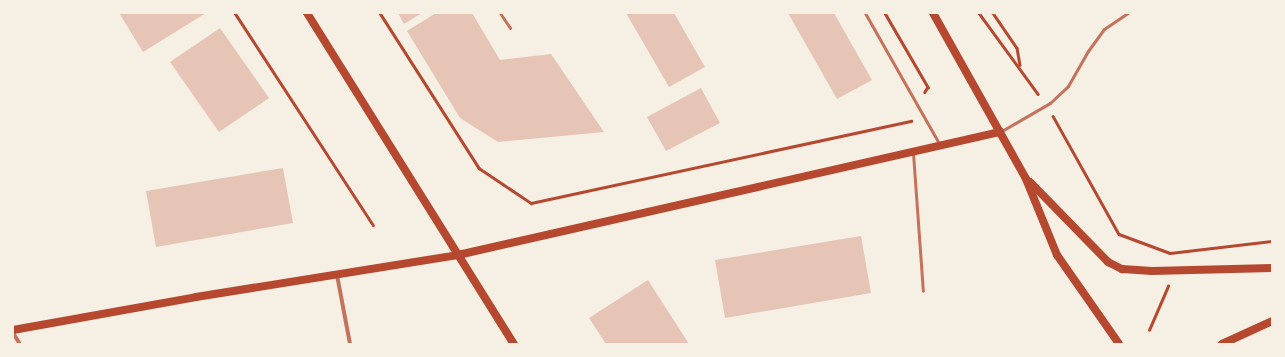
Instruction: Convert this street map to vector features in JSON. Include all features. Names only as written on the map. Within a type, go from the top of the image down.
[{"type":"main road","points":[[307,13],[514,344]]},
{"type":"main road","points":[[933,13],[1026,179],[1057,255],[1119,344]]},
{"type":"main road","points":[[13,330],[458,255],[1000,132]]},
{"type":"main road","points":[[1026,179],[1108,262],[1122,269],[1170,272],[1272,268]]},
{"type":"main road","points":[[1222,344],[1272,322]]},
{"type":"street","points":[[337,275],[350,344]]},
{"type":"street","points":[[13,333],[20,344]]},
{"type":"lane","points":[[500,13],[510,28]]},
{"type":"lane","points":[[865,13],[940,146]]},
{"type":"lane","points":[[1000,132],[1046,105],[1068,86],[1088,50],[1104,29],[1128,13]]},
{"type":"lane","points":[[913,152],[923,291]]},
{"type":"path","points":[[235,13],[373,225]]},
{"type":"path","points":[[380,13],[478,168],[531,203],[911,121]]},
{"type":"path","points":[[979,13],[1020,66],[1046,105],[1119,234],[1170,252],[1272,240]]},
{"type":"path","points":[[993,13],[1017,48],[1020,66]]},
{"type":"path","points":[[1149,330],[1169,284]]},
{"type":"building","points":[[119,13],[206,13],[143,52]]},
{"type":"building","points":[[398,13],[422,13],[404,24]]},
{"type":"building","points":[[436,13],[472,13],[500,60],[551,54],[604,132],[498,142],[460,118],[407,31]]},
{"type":"building","points":[[626,13],[674,13],[705,67],[669,87]]},
{"type":"building","points":[[788,13],[834,13],[872,80],[837,99]]},
{"type":"building","points":[[220,28],[269,98],[219,132],[170,62]]},
{"type":"building","points":[[701,88],[720,123],[666,151],[647,117]]},
{"type":"building","points":[[283,168],[293,223],[156,247],[146,191]]},
{"type":"building","points":[[861,236],[871,293],[725,318],[715,260]]},
{"type":"building","points":[[648,280],[689,344],[606,344],[589,318]]}]
